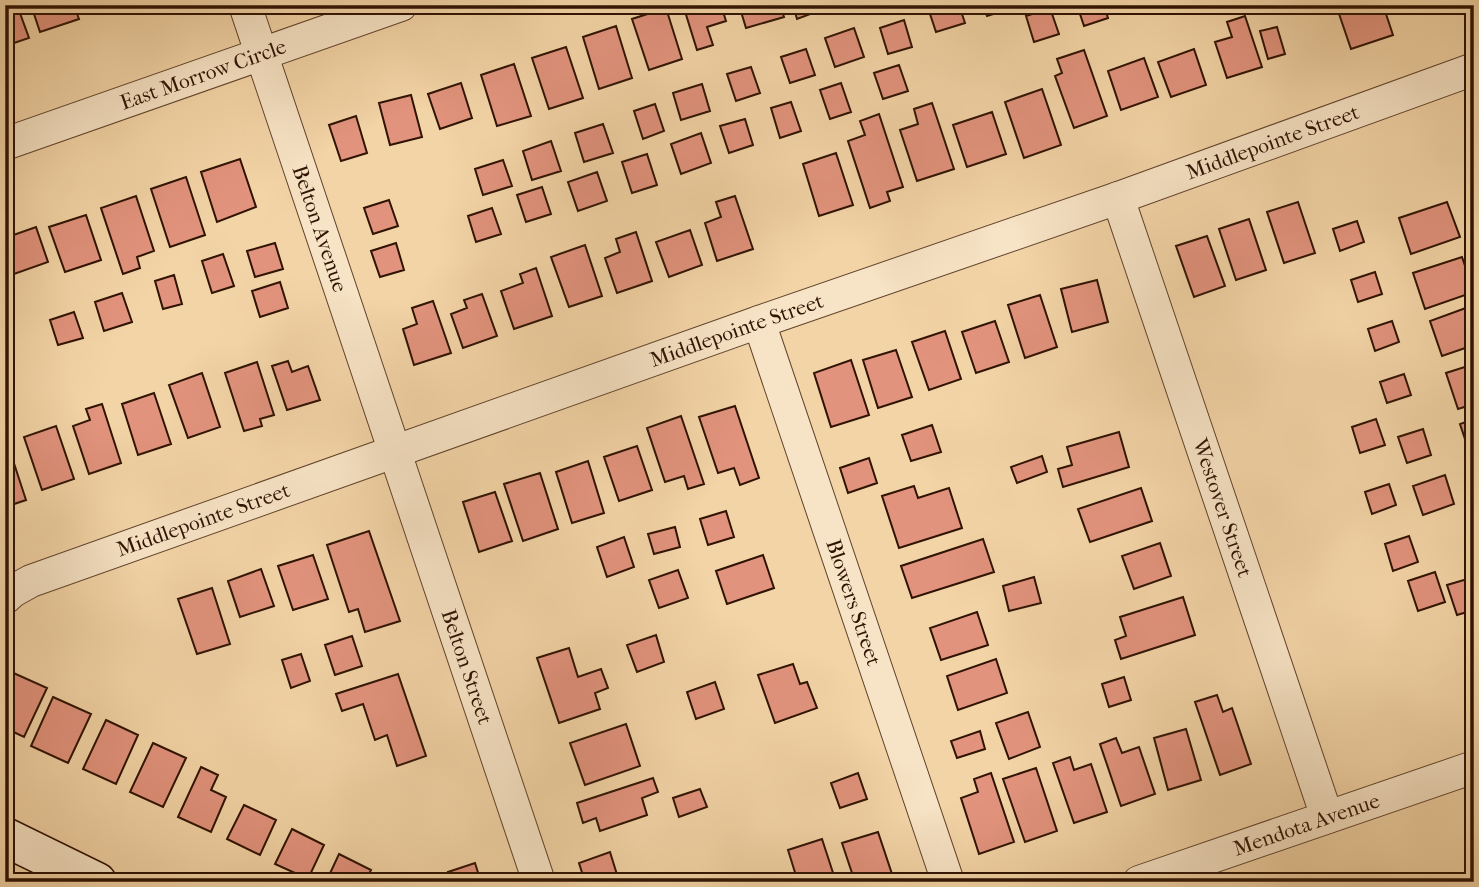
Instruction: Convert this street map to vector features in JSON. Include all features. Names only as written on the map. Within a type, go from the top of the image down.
[{"type":"street","name":"Belton Avenue","points":[[245,5],[394,451]]},
{"type":"street","name":"East Morrow Circle","points":[[5,144],[401,5]]},
{"type":"street","name":"Middlepointe Street","points":[[5,598],[31,581],[759,322],[1118,198],[1474,69]]},
{"type":"street","name":"Westover Street","points":[[1118,198],[1327,817]]},
{"type":"street","name":"Blowers Street","points":[[759,322],[948,882]]},
{"type":"street","name":"Belton Street","points":[[394,451],[539,882]]},
{"type":"street","name":"Mendota Avenue","points":[[1139,882],[1474,767]]},
{"type":"street","points":[[5,837],[97,882]]},
{"type":"building","points":[[5,5],[17,5],[29,38],[5,46]]},
{"type":"building","points":[[31,5],[74,5],[79,19],[40,32]]},
{"type":"building","points":[[683,5],[721,5],[726,21],[707,27],[713,45],[697,50]]},
{"type":"building","points":[[739,5],[780,5],[784,17],[746,28]]},
{"type":"building","points":[[793,5],[814,5],[816,12],[797,19]]},
{"type":"building","points":[[927,5],[959,5],[965,23],[936,32]]},
{"type":"building","points":[[983,5],[1015,5],[1016,7],[987,16]]},
{"type":"building","points":[[1077,5],[1104,5],[1108,18],[1084,26]]},
{"type":"building","points":[[1336,5],[1383,5],[1393,35],[1351,49]]},
{"type":"building","points":[[666,8],[682,59],[649,70],[632,19]]},
{"type":"building","points":[[1050,8],[1059,34],[1034,42],[1026,16]]},
{"type":"building","points":[[1245,16],[1262,67],[1227,78],[1215,42],[1232,37],[1227,22]]},
{"type":"building","points":[[904,20],[912,47],[888,54],[880,28]]},
{"type":"building","points":[[616,26],[632,78],[599,89],[583,37]]},
{"type":"building","points":[[1277,27],[1285,54],[1268,59],[1260,31]]},
{"type":"building","points":[[854,28],[864,57],[835,67],[825,38]]},
{"type":"building","points":[[566,47],[583,98],[549,109],[532,58]]},
{"type":"building","points":[[806,49],[815,75],[790,83],[781,57]]},
{"type":"building","points":[[1194,49],[1206,85],[1171,97],[1158,62]]},
{"type":"building","points":[[1084,50],[1107,116],[1074,128],[1055,76],[1062,73],[1057,59]]},
{"type":"building","points":[[1144,58],[1158,97],[1121,110],[1108,71]]},
{"type":"building","points":[[514,64],[531,116],[497,126],[481,75]]},
{"type":"building","points":[[899,65],[908,91],[883,99],[874,73]]},
{"type":"building","points":[[751,67],[760,93],[736,101],[727,74]]},
{"type":"building","points":[[461,83],[472,118],[440,129],[428,94]]},
{"type":"building","points":[[841,83],[851,112],[830,119],[820,90]]},
{"type":"building","points":[[702,84],[710,111],[681,120],[673,93]]},
{"type":"building","points":[[1042,89],[1061,145],[1024,158],[1005,102]]},
{"type":"building","points":[[411,95],[422,137],[390,145],[379,103]]},
{"type":"building","points":[[791,102],[801,131],[780,138],[771,108]]},
{"type":"building","points":[[932,103],[954,169],[917,181],[900,130],[918,124],[914,109]]},
{"type":"building","points":[[655,104],[664,131],[643,139],[634,111]]},
{"type":"building","points":[[992,112],[1006,154],[967,167],[953,125]]},
{"type":"building","points":[[879,114],[903,187],[887,192],[890,201],[870,208],[848,141],[865,135],[860,121]]},
{"type":"building","points":[[356,116],[367,153],[341,161],[329,125]]},
{"type":"building","points":[[745,119],[753,145],[729,153],[720,126]]},
{"type":"building","points":[[603,124],[613,153],[584,162],[575,133]]},
{"type":"building","points":[[701,133],[711,163],[681,174],[671,144]]},
{"type":"building","points":[[551,141],[561,171],[532,180],[523,151]]},
{"type":"building","points":[[836,153],[853,205],[819,216],[803,164]]},
{"type":"building","points":[[647,154],[657,185],[632,193],[622,162]]},
{"type":"building","points":[[240,159],[256,207],[217,222],[201,172]]},
{"type":"building","points":[[503,160],[512,186],[483,195],[475,169]]},
{"type":"building","points":[[597,172],[607,201],[578,211],[568,182]]},
{"type":"building","points":[[186,177],[205,235],[170,247],[151,189]]},
{"type":"building","points":[[542,187],[551,214],[526,222],[517,195]]},
{"type":"building","points":[[136,196],[154,251],[137,257],[140,268],[123,274],[101,208]]},
{"type":"building","points":[[735,196],[753,249],[717,261],[705,223],[721,217],[716,202]]},
{"type":"building","points":[[389,200],[398,226],[373,234],[364,208]]},
{"type":"building","points":[[1298,202],[1315,253],[1284,263],[1267,212]]},
{"type":"building","points":[[1447,202],[1460,237],[1411,254],[1399,218]]},
{"type":"building","points":[[492,208],[501,234],[476,242],[468,216]]},
{"type":"building","points":[[86,215],[101,260],[65,272],[49,227]]},
{"type":"building","points":[[1249,219],[1266,270],[1236,280],[1219,229]]},
{"type":"building","points":[[1357,221],[1364,242],[1340,251],[1333,229]]},
{"type":"building","points":[[36,227],[48,262],[14,274],[5,247],[5,238]]},
{"type":"building","points":[[690,230],[702,265],[669,277],[656,242]]},
{"type":"building","points":[[636,232],[652,281],[617,293],[605,258],[620,252],[616,239]]},
{"type":"building","points":[[1207,236],[1225,286],[1194,297],[1176,246]]},
{"type":"building","points":[[275,243],[283,269],[255,277],[247,251]]},
{"type":"building","points":[[396,243],[404,270],[380,277],[371,251]]},
{"type":"building","points":[[585,245],[602,296],[569,307],[551,257]]},
{"type":"building","points":[[223,254],[234,286],[212,293],[202,261]]},
{"type":"building","points":[[1462,257],[1474,292],[1425,309],[1413,273]]},
{"type":"building","points":[[536,268],[552,316],[514,329],[501,291],[523,283],[520,274]]},
{"type":"building","points":[[1375,272],[1382,294],[1358,302],[1351,280]]},
{"type":"building","points":[[174,275],[182,304],[163,309],[155,281]]},
{"type":"building","points":[[1097,280],[1108,322],[1072,332],[1061,289]]},
{"type":"building","points":[[280,282],[288,308],[260,317],[252,291]]},
{"type":"building","points":[[122,293],[132,322],[104,331],[95,302]]},
{"type":"building","points":[[482,294],[497,336],[463,348],[451,314],[467,308],[464,300]]},
{"type":"building","points":[[1040,295],[1057,347],[1025,358],[1008,305]]},
{"type":"building","points":[[433,301],[451,353],[414,365],[403,329],[417,324],[412,308]]},
{"type":"building","points":[[1474,305],[1474,345],[1442,356],[1430,321]]},
{"type":"building","points":[[74,312],[83,338],[58,345],[50,320]]},
{"type":"building","points":[[995,321],[1009,362],[976,373],[962,332]]},
{"type":"building","points":[[1392,321],[1399,342],[1375,351],[1368,329]]},
{"type":"building","points":[[945,331],[961,379],[929,390],[912,342]]},
{"type":"building","points":[[896,350],[912,397],[878,408],[863,360]]},
{"type":"building","points":[[851,360],[869,415],[831,427],[814,373]]},
{"type":"building","points":[[288,361],[292,372],[308,366],[320,400],[287,410],[272,366]]},
{"type":"building","points":[[257,362],[274,415],[260,419],[262,426],[244,431],[225,373]]},
{"type":"building","points":[[1474,364],[1474,404],[1458,409],[1446,373]]},
{"type":"building","points":[[202,373],[220,427],[188,438],[169,385]]},
{"type":"building","points":[[1404,374],[1411,395],[1387,403],[1380,382]]},
{"type":"building","points":[[154,393],[171,444],[138,455],[122,404]]},
{"type":"building","points":[[102,404],[121,463],[89,474],[73,426],[90,420],[86,409]]},
{"type":"building","points":[[735,406],[759,478],[740,485],[734,468],[718,473],[699,417]]},
{"type":"building","points":[[681,416],[704,484],[688,489],[684,476],[665,482],[647,428]]},
{"type":"building","points":[[1376,419],[1385,445],[1360,453],[1352,427]]},
{"type":"building","points":[[1474,419],[1474,459],[1472,460],[1460,424]]},
{"type":"building","points":[[932,425],[941,452],[911,461],[902,435]]},
{"type":"building","points":[[56,426],[74,479],[42,490],[24,437]]},
{"type":"building","points":[[1423,429],[1431,455],[1407,463],[1398,437]]},
{"type":"building","points":[[1119,432],[1129,467],[1063,487],[1058,469],[1072,465],[1067,447]]},
{"type":"building","points":[[8,445],[26,500],[5,507],[5,446]]},
{"type":"building","points":[[637,446],[652,490],[619,501],[604,457]]},
{"type":"building","points":[[1042,456],[1047,472],[1017,483],[1011,467]]},
{"type":"building","points":[[869,458],[877,483],[848,493],[840,468]]},
{"type":"building","points":[[588,461],[604,513],[572,523],[556,472]]},
{"type":"building","points":[[540,473],[558,529],[523,541],[504,484]]},
{"type":"building","points":[[1445,475],[1454,504],[1423,515],[1413,486]]},
{"type":"building","points":[[1389,484],[1396,505],[1372,514],[1365,492]]},
{"type":"building","points":[[914,486],[918,498],[949,488],[962,528],[899,548],[882,496]]},
{"type":"building","points":[[1141,488],[1152,521],[1090,542],[1078,509]]},
{"type":"building","points":[[495,492],[512,541],[479,552],[463,502]]},
{"type":"building","points":[[726,511],[734,537],[708,545],[700,519]]},
{"type":"building","points":[[675,527],[680,547],[654,554],[648,534]]},
{"type":"building","points":[[369,531],[400,621],[365,632],[358,609],[349,612],[327,545]]},
{"type":"building","points":[[1409,536],[1418,562],[1393,571],[1385,544]]},
{"type":"building","points":[[624,537],[634,567],[607,577],[597,547]]},
{"type":"building","points":[[983,539],[994,572],[912,598],[901,566]]},
{"type":"building","points":[[1160,543],[1171,576],[1134,589],[1122,556]]},
{"type":"building","points":[[313,555],[328,599],[293,610],[278,566]]},
{"type":"building","points":[[763,555],[774,588],[727,604],[716,571]]},
{"type":"building","points":[[261,569],[274,606],[240,617],[228,581]]},
{"type":"building","points":[[678,570],[688,598],[659,608],[649,580]]},
{"type":"building","points":[[1435,572],[1445,602],[1418,611],[1408,581]]},
{"type":"building","points":[[1034,577],[1041,603],[1009,611],[1003,586]]},
{"type":"building","points":[[1474,577],[1474,610],[1457,615],[1447,585]]},
{"type":"building","points":[[212,588],[230,644],[197,654],[178,599]]},
{"type":"building","points":[[1183,597],[1195,635],[1121,659],[1115,640],[1126,636],[1120,617]]},
{"type":"building","points":[[977,612],[988,645],[941,660],[930,628]]},
{"type":"building","points":[[656,635],[664,662],[637,672],[627,645]]},
{"type":"building","points":[[352,636],[362,666],[335,675],[325,645]]},
{"type":"building","points":[[569,648],[578,677],[601,669],[608,688],[595,693],[600,709],[559,723],[537,658]]},
{"type":"building","points":[[301,654],[310,681],[291,688],[282,660]]},
{"type":"building","points":[[996,659],[1007,693],[958,710],[947,676]]},
{"type":"building","points":[[793,664],[800,684],[807,682],[817,708],[775,723],[758,675]]},
{"type":"building","points":[[9,671],[47,688],[24,737],[5,728],[5,679]]},
{"type":"building","points":[[398,674],[426,756],[397,766],[387,735],[375,740],[363,704],[342,711],[336,694]]},
{"type":"building","points":[[1124,677],[1131,700],[1109,707],[1102,684]]},
{"type":"building","points":[[715,682],[724,709],[696,719],[687,692]]},
{"type":"building","points":[[1217,695],[1223,712],[1232,708],[1251,764],[1220,775],[1195,702]]},
{"type":"building","points":[[53,697],[91,714],[68,763],[31,746]]},
{"type":"building","points":[[1028,712],[1040,747],[1009,759],[996,723]]},
{"type":"building","points":[[106,720],[138,735],[116,784],[83,769]]},
{"type":"building","points":[[626,724],[640,766],[585,785],[570,743]]},
{"type":"building","points":[[1186,729],[1201,780],[1168,790],[1154,738]]},
{"type":"building","points":[[980,731],[985,749],[957,758],[951,741]]},
{"type":"building","points":[[1116,738],[1122,753],[1139,747],[1155,794],[1121,806],[1100,744]]},
{"type":"building","points":[[153,743],[186,758],[163,807],[130,792]]},
{"type":"building","points":[[1070,757],[1074,770],[1091,764],[1107,812],[1074,823],[1053,763]]},
{"type":"building","points":[[201,767],[218,775],[211,790],[226,797],[211,832],[178,817]]},
{"type":"building","points":[[1036,768],[1057,831],[1025,842],[1003,779]]},
{"type":"building","points":[[858,773],[867,799],[840,808],[831,783]]},
{"type":"building","points":[[991,773],[1014,842],[979,854],[961,798],[978,792],[974,779]]},
{"type":"building","points":[[653,778],[658,792],[642,798],[647,815],[600,831],[596,818],[583,823],[577,803]]},
{"type":"building","points":[[700,789],[707,807],[679,817],[673,798]]},
{"type":"building","points":[[244,805],[276,820],[260,855],[227,839]]},
{"type":"building","points":[[292,829],[324,845],[308,879],[275,864]]},
{"type":"building","points":[[878,832],[894,880],[855,882],[842,843]]},
{"type":"building","points":[[822,839],[836,882],[798,882],[788,850]]},
{"type":"building","points":[[610,852],[619,881],[585,882],[579,863]]},
{"type":"building","points":[[339,854],[371,870],[365,882],[326,882]]},
{"type":"building","points":[[475,863],[481,882],[451,882],[448,872]]},
{"type":"building","points":[[728,874],[731,882],[704,882]]}]
